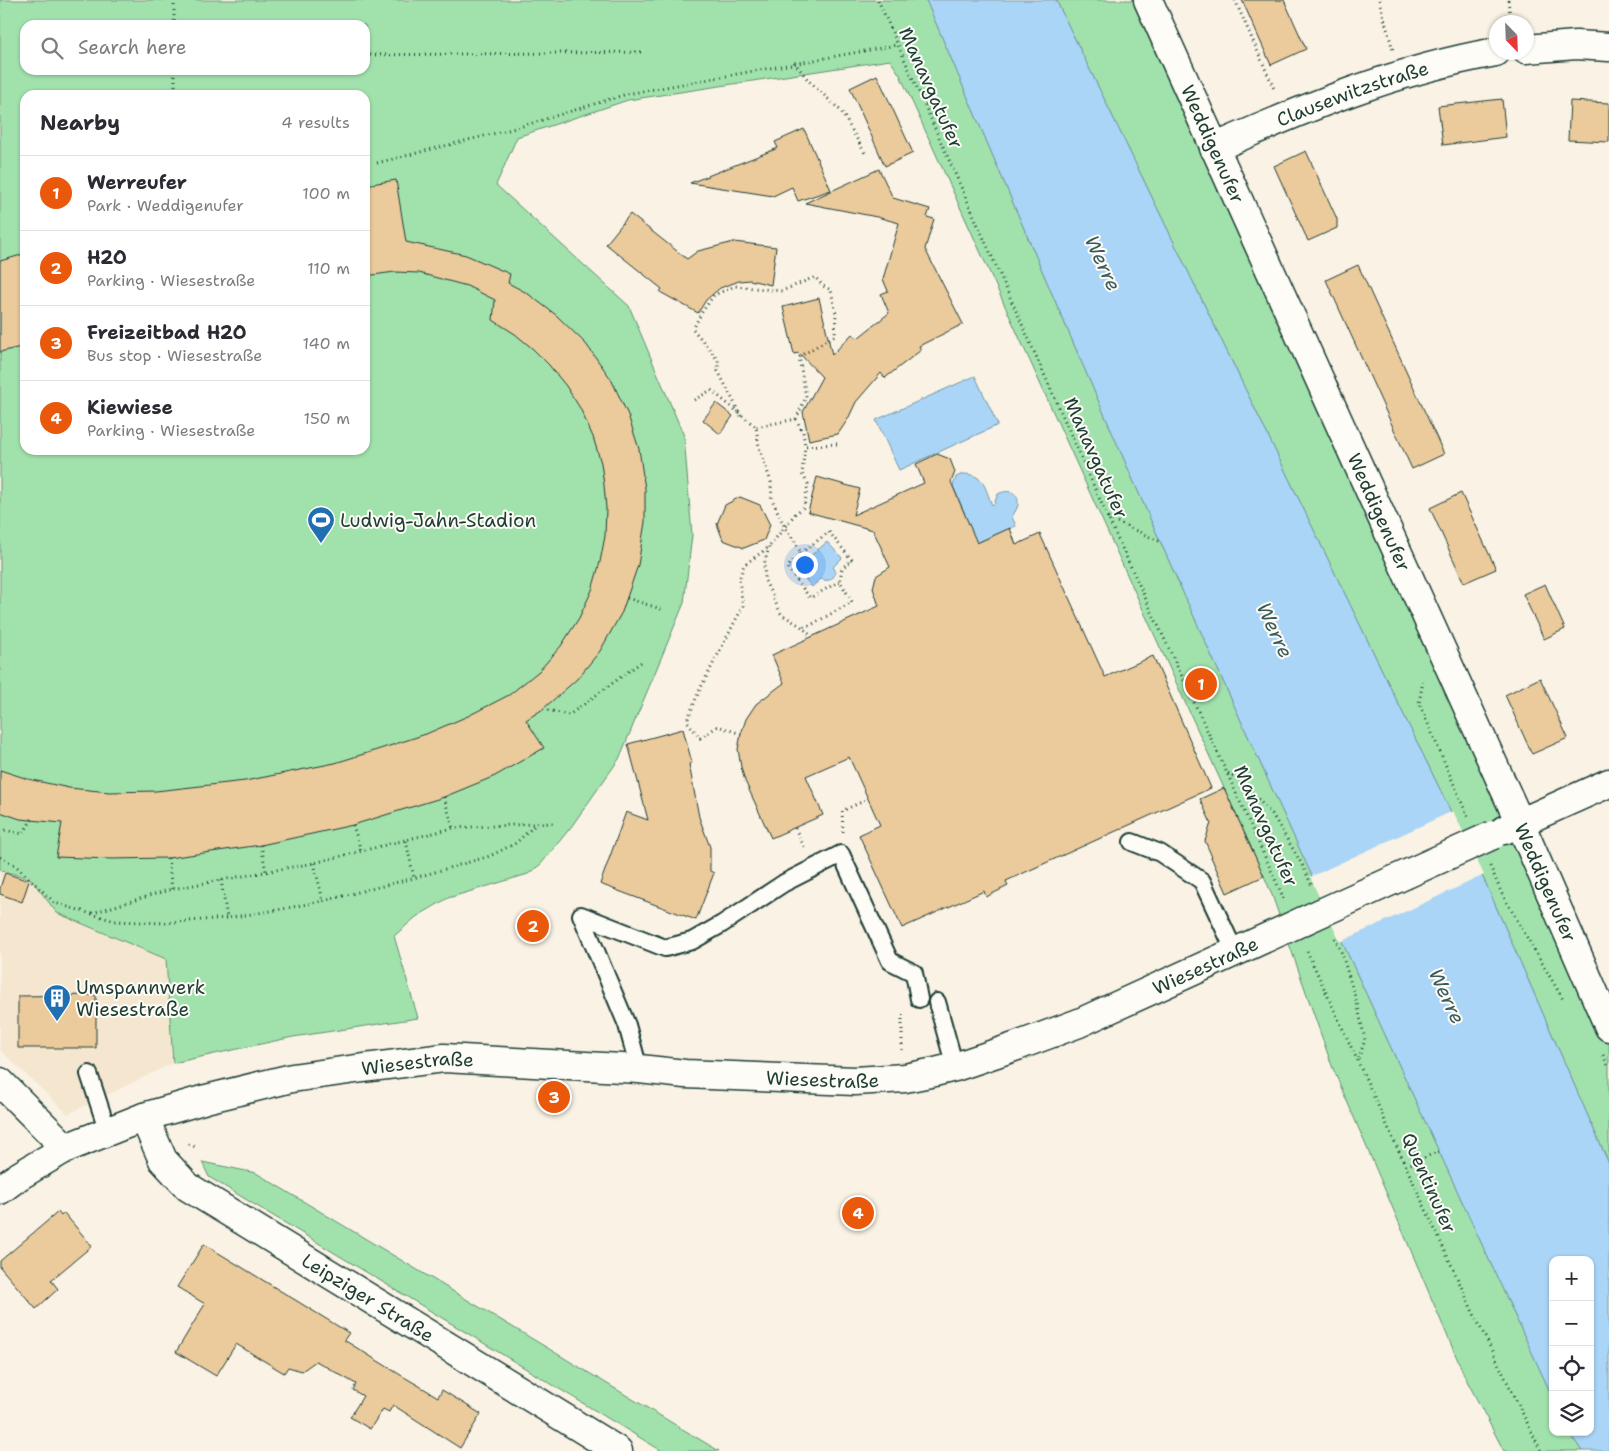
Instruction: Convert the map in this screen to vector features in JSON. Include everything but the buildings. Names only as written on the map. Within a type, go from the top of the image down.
[{"type":"street","name":"Weddigenufer","points":[[1148,0],[1520,823],[1609,1027]]},
{"type":"street","points":[[1534,48],[1576,45],[1609,47]]},
{"type":"street","name":"Clausewitzstraße","points":[[1214,148],[1286,116],[1348,92],[1400,75],[1489,53]]},
{"type":"street","name":"Wiesestraße","points":[[0,1190],[18,1176],[66,1148],[144,1117],[206,1099],[292,1078],[444,1058],[639,1069],[685,1074],[856,1081],[905,1078],[955,1067],[1079,1023],[1609,783]]},
{"type":"street","points":[[0,1082],[66,1148]]},
{"type":"street","name":"Leipziger Straße","points":[[144,1117],[163,1160],[188,1187],[618,1451]]},
{"type":"lane","points":[[1132,842],[1160,853],[1202,881],[1235,952]]},
{"type":"lane","points":[[639,1069],[627,1025],[581,915],[665,948],[692,941],[722,924],[784,883],[840,854],[890,961],[914,973],[919,999]]},
{"type":"lane","points":[[937,1002],[955,1067]]},
{"type":"lane","points":[[89,1074],[108,1132]]},
{"type":"path","points":[[174,0],[174,20]]},
{"type":"path","name":"Manavgatufer","points":[[878,0],[1108,518],[1299,923]]},
{"type":"path","points":[[1235,0],[1286,116]]},
{"type":"path","points":[[1379,0],[1400,75]]},
{"type":"path","points":[[1508,0],[1510,15]]},
{"type":"path","points":[[377,163],[516,128],[627,94],[794,62],[897,45]]},
{"type":"path","points":[[370,56],[645,52]]},
{"type":"path","points":[[794,62],[809,81],[841,111],[866,155]]},
{"type":"path","points":[[175,75],[176,90]]},
{"type":"path","points":[[741,416],[718,371],[718,360],[693,329],[702,312],[714,295],[735,286],[782,291],[815,277],[823,286],[831,290],[836,314],[835,335],[799,357],[806,396],[796,419],[802,432],[805,446],[802,474],[808,484],[804,507],[795,514],[770,546],[744,565],[739,580],[743,606],[699,691],[687,722],[700,738],[718,726],[741,734]]},
{"type":"path","points":[[694,400],[711,390],[756,427],[759,447],[771,482],[772,499],[785,528],[801,554]]},
{"type":"path","points":[[756,427],[796,419]]},
{"type":"path","points":[[805,446],[837,444]]},
{"type":"path","points":[[1108,518],[1161,542]]},
{"type":"path","points":[[802,628],[852,602],[840,581],[842,568],[852,560],[829,532],[786,567],[810,598],[840,581]]},
{"type":"path","points":[[770,546],[764,565],[765,581],[781,614],[812,637]]},
{"type":"path","points":[[627,598],[664,610]]},
{"type":"path","points":[[543,709],[569,715],[644,660]]},
{"type":"path","points":[[444,798],[453,828]]},
{"type":"path","points":[[840,854],[844,838],[842,811],[868,799]]},
{"type":"path","points":[[0,829],[23,834],[32,819]]},
{"type":"path","points":[[91,914],[172,888],[314,863],[453,828],[554,824]]},
{"type":"path","points":[[353,825],[361,851]]},
{"type":"path","points":[[0,857],[15,865],[55,903],[115,921],[154,922],[227,918],[324,902],[490,856],[516,843],[535,825]]},
{"type":"path","points":[[406,841],[414,878]]},
{"type":"path","points":[[261,845],[266,872]]},
{"type":"path","points":[[168,858],[172,888]]},
{"type":"path","points":[[314,863],[324,902]]},
{"type":"path","points":[[221,880],[227,918]]},
{"type":"path","name":"Quentinufer","points":[[1299,923],[1406,1166],[1472,1310],[1541,1451]]},
{"type":"path","points":[[903,968],[902,1057],[905,1078]]},
{"type":"path","points":[[1406,1166],[1439,1151]]},
{"type":"shaded area","points":[[0,870],[31,879],[57,913],[166,959],[173,1063],[68,1114],[0,1050]]},
{"type":"green space","points":[[0,0],[926,0],[1177,579],[1549,1389],[1549,1436],[1572,1436],[1582,1451],[1504,1451],[1465,1377],[1332,1066],[1264,876],[900,75],[890,60],[628,100],[517,137],[496,185],[629,306],[684,436],[692,535],[684,603],[619,759],[571,827],[541,864],[528,874],[448,898],[416,917],[394,936],[418,1018],[293,1037],[173,1063],[166,959],[57,913],[31,879],[0,870]]},
{"type":"green space","points":[[1056,0],[1136,0],[1609,1043],[1609,1164],[1486,884]]},
{"type":"green space","points":[[202,1162],[256,1173],[719,1451],[662,1451],[209,1177]]},
{"type":"water","name":"Werre","points":[[926,0],[1056,0],[1486,884],[1609,1164],[1609,1451],[1582,1451],[1572,1436],[1594,1436],[1594,1256],[1549,1256],[1549,1389],[1317,887],[1177,579]]},
{"type":"water","points":[[975,376],[998,425],[899,470],[876,420]]},
{"type":"water","points":[[963,474],[976,477],[983,483],[992,505],[998,494],[1012,492],[1015,494],[1018,505],[1012,517],[1016,526],[969,546],[956,518],[965,514],[953,486],[956,477]]},
{"type":"water","points":[[827,542],[842,558],[833,567],[836,572],[832,579],[821,579],[812,587],[796,568]]},
{"type":"pier","points":[[1453,811],[1484,875],[1340,942],[1310,877]]},
{"type":"place","name":"Ludwig-Jahn-Stadion","points":[[321,544]]},
{"type":"place","name":"Werreufer","points":[[1201,684]]},
{"type":"place","name":"H2O","points":[[533,926]]},
{"type":"place","name":"Umspannwerk Wiesestraße","points":[[57,1022]]},
{"type":"place","name":"Freizeitbad H2O","points":[[554,1097]]},
{"type":"place","name":"Kiewiese","points":[[858,1213]]}]
